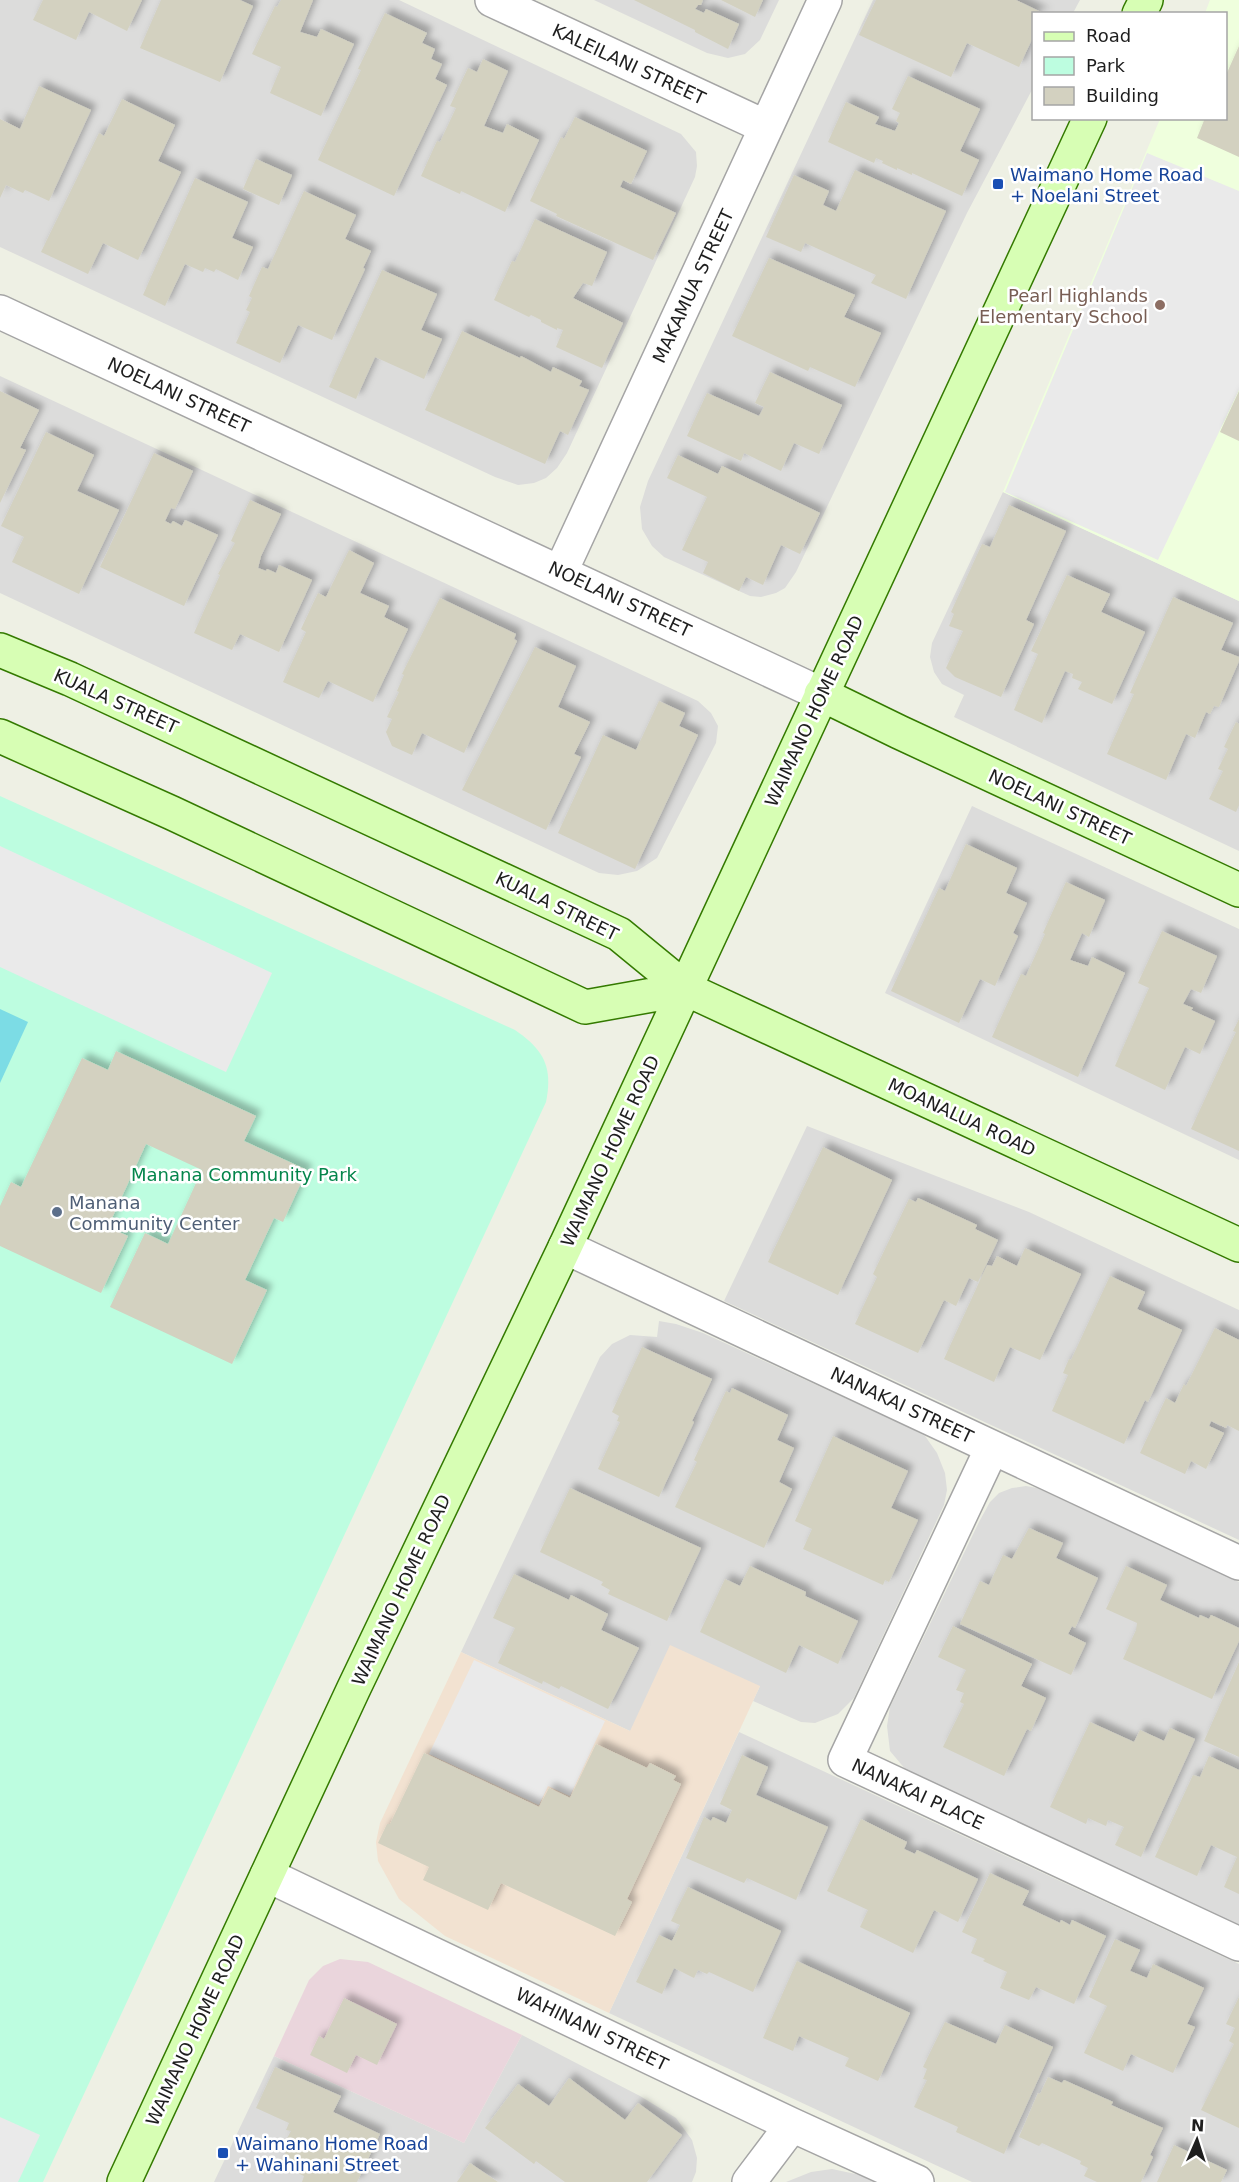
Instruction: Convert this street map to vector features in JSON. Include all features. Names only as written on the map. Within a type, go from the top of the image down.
[{"type":"main road","name":"WAIMANO HOME ROAD","points":[[124,2182],[387,1618],[565,1247],[1089,120]]},
{"type":"main road","name":"KUALA STREET","points":[[0,650],[70,679],[619,934],[686,988]]},
{"type":"main road","name":"NOELANI STREET","points":[[821,694],[1239,890]]},
{"type":"main road","points":[[0,736],[161,808],[585,1007],[686,988]]},
{"type":"main road","name":"MOANALUA ROAD","points":[[686,988],[1239,1245]]},
{"type":"street","name":"KALEILANI STREET","points":[[492,0],[766,127]]},
{"type":"street","name":"MAKAMUA STREET","points":[[561,571],[825,0]]},
{"type":"street","name":"NOELANI STREET","points":[[0,312],[561,571],[821,694]]},
{"type":"street","name":"NANAKAI STREET","points":[[565,1247],[1239,1563]]},
{"type":"street","name":"NANAKAI PLACE","points":[[992,1448],[844,1760],[1239,1944]]},
{"type":"street","name":"WAHINANI STREET","points":[[267,1875],[792,2125],[917,2182]]},
{"type":"street","points":[[749,2182],[792,2125]]},
{"type":"shaded area","points":[[0,0],[399,0],[681,134],[696,152],[695,177],[567,453],[557,468],[546,478],[534,483],[518,485],[495,477],[0,247]]},
{"type":"shaded area","points":[[594,0],[779,0],[760,40],[745,54],[728,58],[707,53]]},
{"type":"shaded area","points":[[873,0],[1080,0],[1074,12],[1032,12],[1032,90],[967,213],[796,572],[785,588],[761,597],[750,596],[664,557],[652,546],[642,529],[640,507],[648,481]]},
{"type":"shaded area","name":"Pearl Highlands Elementary School","points":[[1210,0],[1239,0],[1239,601],[1003,492],[1160,120],[1227,120],[1227,12],[1205,12]]},
{"type":"shaded area","name":"Pearl Highlands Elementary School","points":[[1147,153],[1239,191],[1239,390],[1158,560],[1005,492]]},
{"type":"shaded area","points":[[0,376],[698,701],[711,713],[718,726],[716,743],[657,858],[637,871],[618,875],[599,873],[0,593]]},
{"type":"shaded area","points":[[1003,492],[1239,601],[1239,851],[954,717],[964,695],[942,684],[934,672],[930,657],[932,643]]},
{"type":"shaded area","points":[[972,806],[1239,929],[1239,1160],[885,993]]},
{"type":"shaded area","points":[[0,846],[272,973],[226,1072],[0,967]]},
{"type":"shaded area","points":[[0,1009],[28,1022],[0,1083]]},
{"type":"shaded area","points":[[807,1126],[1029,1212],[1239,1310],[1239,1540],[724,1301]]},
{"type":"shaded area","points":[[659,1321],[703,1333],[906,1426],[925,1436],[937,1453],[945,1473],[947,1490],[944,1505],[854,1698],[838,1714],[815,1723],[801,1722],[753,1701],[760,1686],[630,1731],[461,1652],[600,1357],[612,1344],[630,1335],[657,1337]]},
{"type":"shaded area","points":[[1026,1486],[1037,1488],[1239,1582],[1239,1927],[933,1785],[906,1770],[890,1751],[887,1726],[890,1707],[979,1522],[990,1502],[999,1493]]},
{"type":"shaded area","points":[[670,1645],[760,1686],[609,2013],[445,1936],[399,1899],[378,1861],[376,1842],[380,1823],[461,1652],[630,1731]]},
{"type":"shaded area","points":[[474,1660],[605,1721],[570,1796],[548,1786],[539,1805],[429,1754]]},
{"type":"shaded area","points":[[739,1732],[1239,1964],[1239,2182],[972,2182],[609,2013]]},
{"type":"shaded area","points":[[340,1959],[368,1962],[522,2035],[464,2143],[274,2056],[309,1980],[323,1966]]},
{"type":"shaded area","points":[[522,2035],[640,2096],[676,2118],[692,2140],[697,2158],[696,2172],[692,2182],[214,2182],[274,2056],[464,2143]]},
{"type":"shaded area","points":[[0,2117],[40,2135],[18,2182],[0,2182]]},
{"type":"shaded area","points":[[832,2169],[865,2176],[880,2182],[786,2182],[811,2172]]},
{"type":"green space","name":"Manana Community Park","points":[[0,796],[515,1030],[539,1052],[547,1069],[548,1079],[546,1102],[43,2182],[0,2182]]},
{"type":"building","points":[[43,0],[142,0],[127,31],[89,12],[76,40],[33,20]]},
{"type":"building","points":[[161,0],[240,0],[253,6],[220,82],[140,48]]},
{"type":"building","points":[[281,0],[313,0],[300,32],[317,37],[321,29],[354,44],[321,116],[270,93],[281,67],[252,54],[275,6],[277,7]]},
{"type":"building","points":[[634,0],[703,0],[701,5],[695,9],[704,13],[706,9],[739,24],[728,49]]},
{"type":"building","points":[[721,0],[763,0],[755,17]]},
{"type":"building","points":[[876,0],[1016,0],[1041,12],[1032,12],[1032,39],[1019,67],[967,43],[951,77],[859,35]]},
{"type":"building","points":[[385,13],[427,33],[422,43],[435,49],[431,59],[442,64],[435,79],[447,85],[394,196],[318,160],[361,70],[358,69]]},
{"type":"building","points":[[1239,46],[1239,157],[1197,138],[1204,120],[1227,120],[1227,73]]},
{"type":"building","points":[[483,59],[508,71],[484,126],[503,133],[507,124],[539,140],[505,212],[461,191],[460,194],[421,176],[456,108],[450,106],[468,68],[477,72]]},
{"type":"building","points":[[908,76],[980,109],[960,151],[979,160],[962,196],[912,173],[912,175],[897,168],[897,170],[876,158],[874,163],[828,142],[846,102],[879,117],[875,124],[895,131],[900,113],[892,109]]},
{"type":"building","points":[[39,86],[91,110],[49,201],[25,190],[23,193],[6,185],[0,198],[0,119],[20,129]]},
{"type":"building","points":[[122,99],[175,125],[158,161],[181,172],[138,260],[103,243],[88,274],[41,252],[99,133],[104,136]]},
{"type":"building","points":[[575,117],[647,151],[631,184],[623,180],[620,187],[676,213],[653,260],[556,216],[557,214],[530,201],[561,137],[564,139]]},
{"type":"building","points":[[256,159],[292,175],[279,205],[243,189]]},
{"type":"building","points":[[855,170],[946,211],[906,299],[871,283],[876,275],[805,243],[801,252],[766,237],[794,175],[829,191],[823,205],[836,211]]},
{"type":"building","points":[[195,178],[248,202],[232,238],[253,247],[238,280],[216,269],[214,272],[205,268],[203,272],[185,264],[165,306],[143,295]]},
{"type":"building","points":[[304,191],[356,215],[345,239],[371,251],[332,340],[298,325],[280,363],[236,343],[250,312],[246,310],[252,298],[249,296],[262,267],[268,269]]},
{"type":"building","points":[[535,219],[607,252],[592,286],[583,283],[573,298],[623,323],[602,368],[556,347],[563,330],[557,328],[557,330],[531,315],[529,317],[494,300]]},
{"type":"building","points":[[769,258],[855,295],[844,317],[881,333],[855,387],[810,367],[808,371],[732,336]]},
{"type":"building","points":[[382,270],[437,294],[421,330],[442,339],[424,379],[375,357],[356,399],[329,387]]},
{"type":"building","points":[[462,331],[520,358],[521,356],[551,372],[553,367],[582,381],[579,386],[589,390],[568,435],[560,431],[545,464],[425,410]]},
{"type":"building","points":[[770,372],[842,405],[819,454],[794,443],[781,471],[744,453],[741,461],[687,436],[707,393],[759,416],[764,407],[755,403]]},
{"type":"building","points":[[0,391],[39,410],[20,448],[26,450],[0,503]]},
{"type":"building","points":[[1239,391],[1239,441],[1220,432]]},
{"type":"building","points":[[46,432],[94,455],[77,491],[119,510],[79,594],[12,562],[24,537],[1,526]]},
{"type":"building","points":[[154,453],[193,471],[175,509],[171,508],[165,521],[171,524],[173,521],[182,526],[185,520],[218,535],[184,606],[100,567]]},
{"type":"building","points":[[678,455],[718,474],[722,466],[820,513],[800,554],[781,545],[763,585],[746,577],[739,591],[703,573],[708,562],[682,550],[707,497],[667,478]]},
{"type":"building","points":[[250,500],[281,514],[261,556],[258,568],[276,573],[279,565],[312,580],[279,652],[240,634],[232,650],[194,633],[220,575],[218,574],[235,543],[231,541]]},
{"type":"building","points":[[1009,505],[1066,531],[1026,620],[1034,624],[1001,697],[955,677],[946,668],[963,631],[949,626],[954,614],[951,612],[982,544],[990,547]]},
{"type":"building","points":[[349,550],[374,563],[360,593],[389,606],[384,617],[408,629],[373,702],[328,681],[319,698],[283,682],[306,632],[301,629],[318,593],[326,597]]},
{"type":"building","points":[[1067,575],[1110,594],[1101,612],[1145,632],[1112,704],[1078,689],[1082,682],[1072,678],[1073,674],[1065,671],[1042,723],[1014,710],[1038,654],[1031,651]]},
{"type":"building","points":[[1173,597],[1233,623],[1221,650],[1239,657],[1239,661],[1219,707],[1214,706],[1210,714],[1206,712],[1195,738],[1186,734],[1166,780],[1107,754],[1134,694],[1130,693]]},
{"type":"building","points":[[440,598],[516,634],[514,639],[517,641],[464,753],[422,733],[412,755],[392,746],[386,732],[392,719],[387,717],[399,692],[397,691],[404,675],[402,674]]},
{"type":"building","points":[[535,647],[576,666],[558,707],[590,722],[574,754],[581,757],[546,830],[462,790]]},
{"type":"building","points":[[659,701],[685,713],[679,726],[698,735],[635,869],[558,833],[603,735],[636,750]]},
{"type":"building","points":[[1236,722],[1239,724],[1239,805],[1236,812],[1209,799],[1223,771],[1218,769],[1228,749],[1224,747]]},
{"type":"building","points":[[966,844],[1017,868],[1006,893],[1027,903],[1013,933],[1018,936],[995,986],[980,979],[959,1023],[891,991],[939,888],[945,891]]},
{"type":"building","points":[[1066,882],[1105,900],[1089,937],[1082,933],[1070,960],[1088,966],[1092,957],[1125,973],[1078,1077],[992,1037],[1021,974],[1026,976]]},
{"type":"building","points":[[1162,931],[1217,956],[1201,993],[1191,989],[1183,1004],[1215,1021],[1200,1054],[1185,1047],[1165,1090],[1115,1066],[1149,988],[1138,983]]},
{"type":"building","points":[[1239,1019],[1239,1151],[1191,1129],[1236,1032],[1233,1031]]},
{"type":"building","name":"Manana Community Center","points":[[116,1051],[256,1116],[244,1141],[307,1170],[283,1222],[274,1218],[245,1280],[267,1290],[232,1364],[110,1307],[145,1233],[168,1244],[202,1170],[146,1144],[108,1227],[128,1236],[101,1293],[0,1246],[0,1206],[11,1182],[21,1187],[82,1058],[108,1070]]},
{"type":"building","points":[[823,1147],[892,1180],[838,1295],[768,1262]]},
{"type":"building","points":[[918,1198],[977,1225],[975,1229],[998,1240],[978,1282],[969,1278],[956,1306],[944,1300],[918,1353],[855,1324],[877,1277],[873,1274],[909,1199],[916,1202]]},
{"type":"building","points":[[1025,1248],[1081,1274],[1040,1360],[1010,1347],[994,1382],[944,1359],[987,1265],[992,1266],[997,1256],[1017,1266]]},
{"type":"building","points":[[1110,1276],[1145,1292],[1137,1309],[1182,1330],[1148,1402],[1145,1400],[1124,1444],[1052,1411],[1068,1375],[1063,1373],[1069,1359],[1071,1360]]},
{"type":"building","points":[[1215,1328],[1239,1340],[1239,1431],[1211,1421],[1209,1426],[1224,1433],[1206,1469],[1191,1461],[1185,1474],[1140,1453],[1166,1398],[1175,1403]]},
{"type":"building","points":[[642,1347],[712,1379],[659,1497],[598,1469],[620,1422],[617,1421],[619,1416],[612,1412]]},
{"type":"building","points":[[732,1388],[788,1415],[777,1440],[794,1448],[779,1482],[792,1489],[764,1548],[675,1507],[697,1462],[694,1460],[726,1391],[730,1393]]},
{"type":"building","points":[[833,1436],[908,1471],[891,1508],[918,1520],[889,1582],[885,1580],[883,1585],[803,1549],[812,1529],[795,1521]]},
{"type":"building","points":[[570,1488],[701,1548],[667,1621],[608,1594],[610,1590],[601,1585],[603,1582],[540,1552]]},
{"type":"building","points":[[1029,1528],[1063,1543],[1056,1558],[1098,1578],[1075,1628],[1072,1626],[1068,1634],[1086,1643],[1071,1675],[960,1624],[980,1581],[989,1585],[1003,1555],[1012,1559]]},
{"type":"building","points":[[750,1566],[806,1592],[805,1596],[858,1621],[838,1664],[799,1645],[786,1673],[700,1632],[725,1579],[740,1586]]},
{"type":"building","points":[[1126,1566],[1167,1585],[1160,1600],[1199,1618],[1200,1615],[1209,1619],[1211,1615],[1239,1628],[1239,1641],[1212,1699],[1123,1659],[1137,1623],[1106,1609]]},
{"type":"building","points":[[514,1574],[569,1600],[571,1595],[608,1614],[601,1630],[639,1648],[608,1709],[561,1686],[559,1689],[543,1681],[542,1684],[498,1663],[515,1628],[493,1618]]},
{"type":"building","points":[[953,1626],[1032,1664],[1021,1686],[1046,1698],[1031,1731],[1027,1729],[1004,1776],[943,1747],[964,1704],[960,1702],[964,1693],[956,1690],[966,1670],[938,1657]]},
{"type":"building","points":[[1239,1662],[1239,1757],[1204,1741]]},
{"type":"building","points":[[1090,1722],[1134,1742],[1140,1730],[1164,1741],[1170,1728],[1195,1739],[1141,1857],[1115,1845],[1124,1827],[1108,1820],[1106,1826],[1088,1818],[1086,1824],[1050,1807]]},
{"type":"building","points":[[596,1744],[647,1768],[650,1763],[676,1776],[673,1780],[681,1784],[627,1899],[632,1902],[615,1936],[501,1883],[488,1910],[423,1880],[429,1867],[378,1843],[387,1824],[390,1824],[424,1753],[539,1807],[549,1788],[570,1798]]},
{"type":"building","points":[[742,1755],[768,1767],[756,1795],[828,1827],[796,1900],[747,1878],[744,1883],[686,1858],[704,1817],[711,1821],[713,1817],[726,1823],[732,1810],[720,1804]]},
{"type":"building","points":[[1209,1756],[1239,1770],[1239,1894],[1224,1887],[1237,1857],[1211,1845],[1197,1876],[1155,1857],[1193,1775],[1200,1777]]},
{"type":"building","points":[[861,1819],[907,1842],[904,1849],[915,1854],[917,1850],[978,1879],[958,1922],[934,1910],[913,1953],[860,1927],[868,1910],[827,1891]]},
{"type":"building","points":[[990,1873],[1029,1891],[1022,1905],[1060,1923],[1061,1920],[1070,1925],[1072,1920],[1106,1936],[1074,2004],[1036,1987],[1029,2000],[1000,1988],[1007,1972],[971,1953],[977,1939],[962,1932]]},
{"type":"building","points":[[688,1887],[781,1931],[753,1992],[709,1972],[707,1974],[698,1970],[694,1978],[674,1968],[662,1994],[636,1982],[659,1935],[672,1941],[680,1925],[671,1921]]},
{"type":"building","points":[[1115,1939],[1140,1950],[1130,1971],[1147,1978],[1153,1964],[1204,1988],[1187,2024],[1195,2027],[1173,2073],[1131,2054],[1123,2071],[1084,2053],[1107,2006],[1089,1997]]},
{"type":"building","points":[[797,1961],[910,2013],[878,2081],[845,2066],[849,2058],[799,2036],[793,2051],[763,2038]]},
{"type":"building","points":[[1239,1997],[1239,2128],[1201,2110],[1234,2044],[1229,2041],[1235,2028],[1226,2024]]},
{"type":"building","points":[[344,1998],[397,2024],[377,2065],[356,2055],[347,2073],[310,2055],[319,2036],[324,2039]]},
{"type":"building","points":[[945,2022],[996,2044],[1005,2025],[1053,2047],[1004,2154],[956,2132],[958,2127],[914,2107],[927,2080],[923,2079],[927,2069],[923,2067]]},
{"type":"building","points":[[275,2067],[341,2096],[333,2112],[380,2134],[357,2182],[302,2182],[304,2176],[280,2165],[290,2143],[286,2140],[291,2131],[286,2130],[289,2123],[256,2108]]},
{"type":"building","points":[[1048,2077],[1062,2083],[1064,2080],[1113,2102],[1111,2105],[1163,2128],[1150,2155],[1153,2157],[1141,2182],[1097,2182],[1084,2176],[1088,2168],[1080,2164],[1081,2161],[1042,2143],[1039,2146],[1019,2137],[1038,2093],[1040,2094]]},
{"type":"building","points":[[569,2078],[625,2120],[638,2103],[682,2135],[647,2182],[565,2182],[536,2161],[534,2164],[485,2128],[518,2084],[549,2106]]},
{"type":"building","points":[[1174,2145],[1227,2170],[1221,2182],[1157,2182]]},
{"type":"building","points":[[470,2163],[498,2182],[457,2182]]},
{"type":"place","name":"Waimano Home Road + Noelani Street","points":[[998,184]]},
{"type":"place","name":"Pearl Highlands Elementary School","points":[[1160,305]]},
{"type":"place","name":"Manana Community Center","points":[[57,1212]]},
{"type":"place","name":"Waimano Home Road + Wahinani Street","points":[[223,2153]]}]
